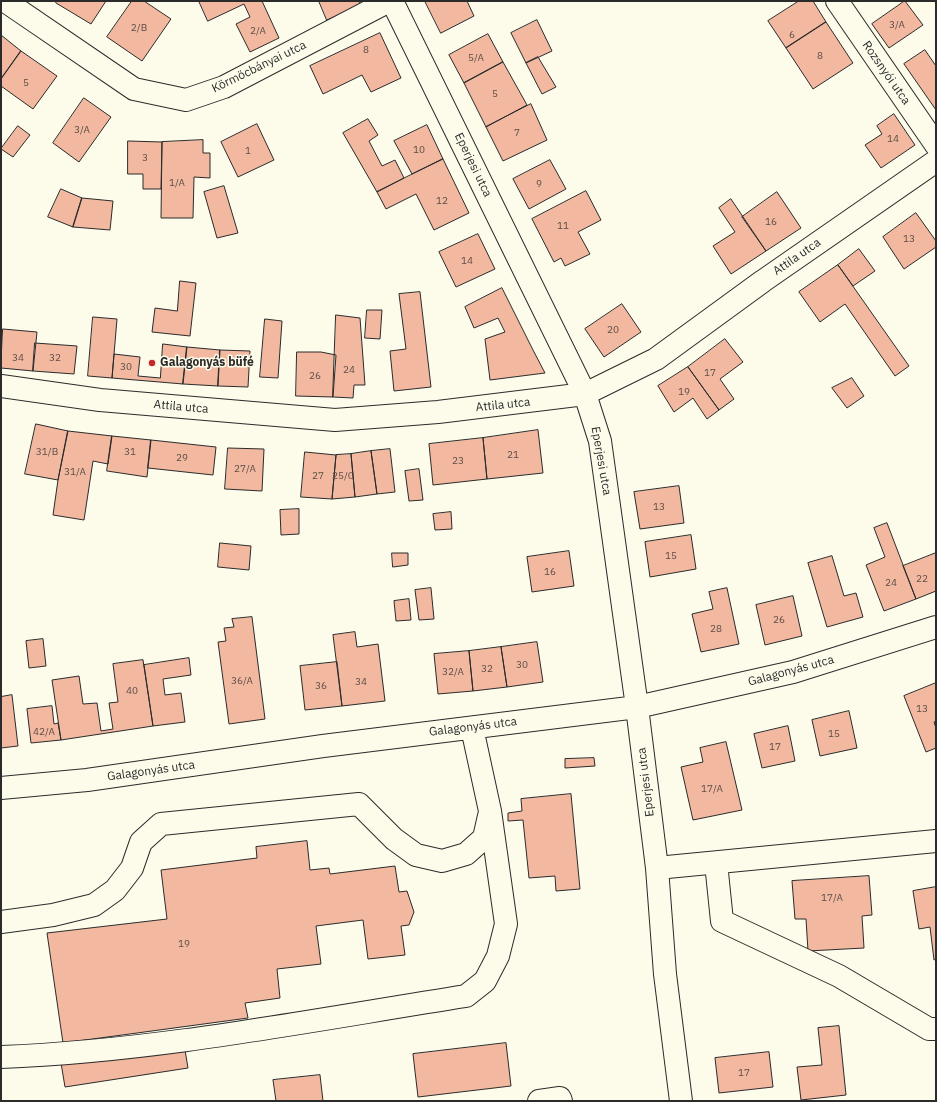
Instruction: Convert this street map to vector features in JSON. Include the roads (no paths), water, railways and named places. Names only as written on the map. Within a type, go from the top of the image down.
[{"type":"street","name":"Körmöcbányai utca","points":[[5,1],[134,89],[186,100],[224,87],[391,1]]},
{"type":"street","name":"Eperjesi utca","points":[[391,1],[585,394],[600,441],[637,707],[657,868],[664,974],[681,1101]]},
{"type":"street","name":"Rozsnyói utca","points":[[836,1],[936,145]]},
{"type":"street","name":"Attila utca","points":[[1,386],[100,400],[335,420],[438,412],[585,394],[656,359],[763,281],[936,161]]},
{"type":"street","name":"Galagonyás utca","points":[[1,788],[87,780],[322,746],[637,707],[793,672],[936,627]]},
{"type":"street","points":[[1,1057],[66,1054],[235,1033],[466,996],[485,982],[498,956],[506,924],[490,811],[472,728]]},
{"type":"street","points":[[1,922],[53,915],[94,905],[115,890],[132,868],[141,842],[161,824],[359,804],[394,839],[416,855],[442,861],[466,854],[484,838],[490,811]]},
{"type":"street","points":[[657,868],[936,841]]},
{"type":"street","points":[[716,863],[722,921],[839,976],[929,1029],[936,1029]]},
{"type":"street","points":[[539,1101],[560,1098],[561,1101]]},
{"type":"place","name":"Galagonyás büfé","points":[[152,363]]}]
